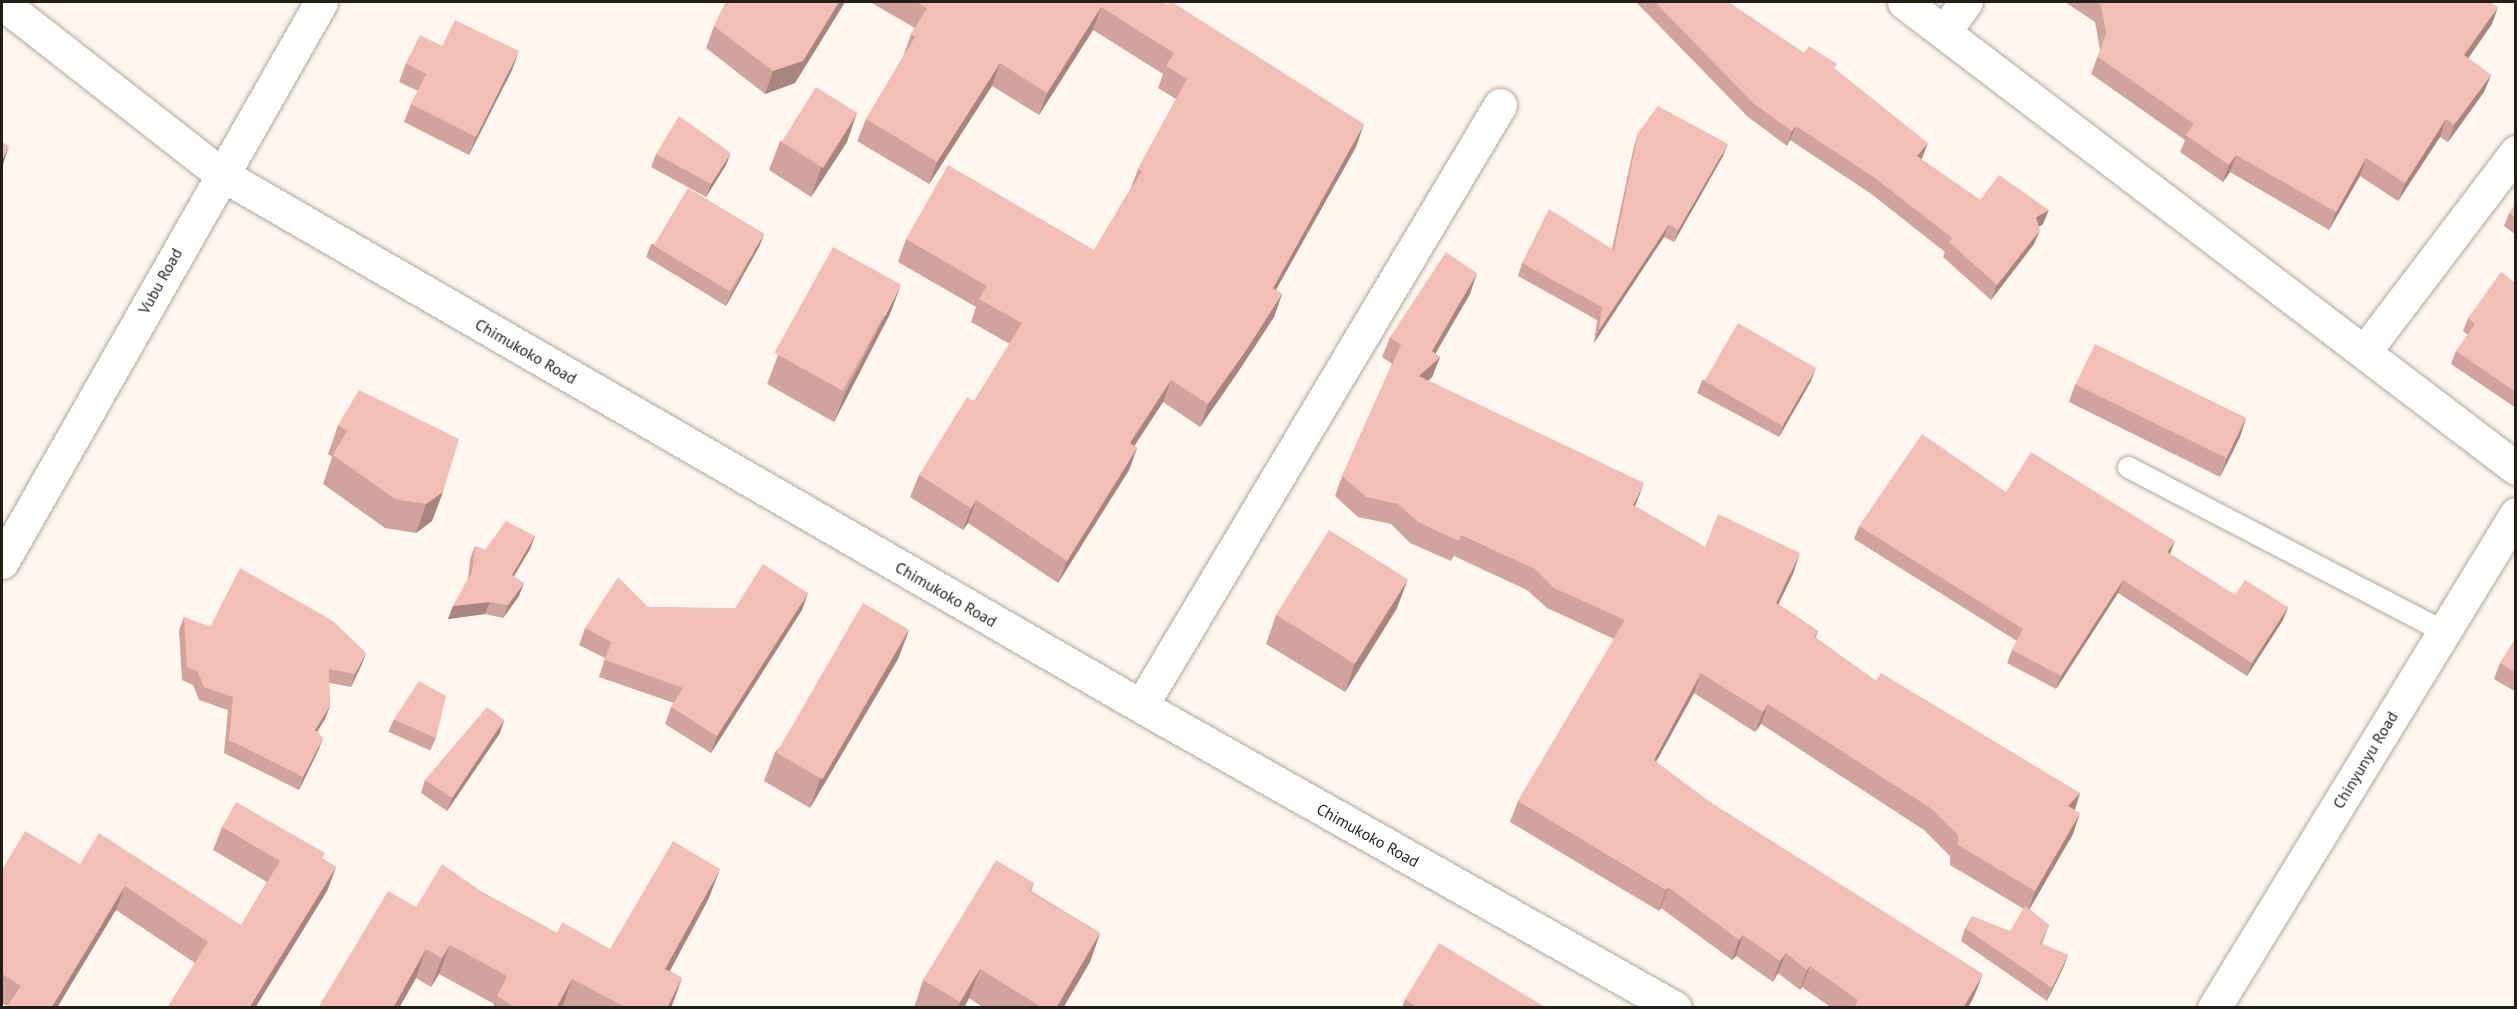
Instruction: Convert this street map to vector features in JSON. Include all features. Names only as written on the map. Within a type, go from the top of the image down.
[{"type":"street","name":"Vubu Road","points":[[2,562],[321,2]]},
{"type":"street","points":[[1904,2],[2516,468]]},
{"type":"street","points":[[1944,32],[1966,2]]},
{"type":"street","name":"Chimukoko Road","points":[[2,3],[221,174],[1140,706],[1675,1008]]},
{"type":"street","points":[[1140,706],[1500,105]]},
{"type":"street","points":[[2365,351],[2516,152]]},
{"type":"street","name":"Chinyunyu Road","points":[[2214,1008],[2516,513]]},
{"type":"lane","points":[[2128,467],[2443,631]]},
{"type":"building","points":[[726,2],[839,2],[803,61],[773,71],[714,26]]},
{"type":"building","points":[[916,2],[1162,2],[1168,5],[1172,2],[1364,124],[1273,288],[1282,294],[1247,349],[1208,404],[1171,380],[1130,443],[1137,448],[1067,561],[976,500],[971,508],[919,475],[967,397],[974,401],[1022,323],[979,299],[987,286],[906,239],[948,165],[1094,250],[1142,171],[1138,169],[1187,79],[1166,66],[1174,53],[1101,7],[1047,93],[1000,63],[937,162],[866,119],[915,37],[911,34],[927,8]]},
{"type":"building","points":[[1655,2],[1728,2],[1804,53],[1809,46],[1837,64],[1834,68],[1928,143],[1917,156],[1980,200],[1999,175],[2049,210],[2036,217],[2040,230],[1997,285],[1949,242],[1952,238],[1875,178],[1796,126],[1792,131],[1753,103]]},
{"type":"building","points":[[2096,2],[2490,2],[2498,7],[2464,55],[2491,75],[2454,125],[2446,119],[2405,183],[2366,158],[2336,212],[2236,155],[2229,165],[2186,135],[2194,124],[2098,57],[2106,33],[2101,5]]},
{"type":"building","points":[[455,20],[519,51],[476,137],[411,104],[426,74],[406,63],[420,35],[442,46]]},
{"type":"building","points":[[816,87],[858,113],[823,168],[782,142]]},
{"type":"building","points":[[1658,106],[1728,144],[1678,230],[1669,224],[1599,330],[1602,307],[1522,263],[1549,209],[1614,250],[1638,133]]},
{"type":"building","points":[[679,116],[731,153],[711,184],[656,154]]},
{"type":"building","points":[[2,142],[9,146],[2,160]]},
{"type":"building","points":[[688,188],[764,234],[730,291],[653,245]]},
{"type":"building","points":[[2516,204],[2516,218],[2509,213]]},
{"type":"building","points":[[833,247],[901,285],[843,391],[774,353]]},
{"type":"building","points":[[1446,252],[1477,273],[1432,351],[1440,357],[1419,376],[1644,483],[1633,505],[1705,547],[1718,514],[1800,553],[1776,603],[1818,631],[1814,637],[1876,681],[1881,673],[2080,793],[2068,806],[2080,813],[2035,891],[1958,845],[1958,835],[1932,809],[1768,704],[1763,712],[1701,673],[1654,760],[1707,800],[1983,974],[1963,1008],[1854,1008],[1858,1000],[1810,966],[1807,970],[1786,953],[1780,961],[1743,935],[1739,940],[1668,887],[1666,890],[1518,801],[1625,620],[1554,588],[1535,569],[1461,535],[1459,541],[1418,522],[1398,504],[1366,497],[1342,476],[1401,345],[1390,337]]},
{"type":"building","points":[[2501,272],[2516,283],[2516,392],[2456,351],[2475,324],[2468,318]]},
{"type":"building","points":[[1738,323],[1816,368],[1782,426],[1704,381]]},
{"type":"building","points":[[2095,344],[2246,418],[2226,458],[2075,384]]},
{"type":"building","points":[[359,390],[459,439],[443,492],[426,504],[395,499],[333,455],[347,431],[338,425]]},
{"type":"building","points":[[1922,434],[2006,492],[2031,452],[2175,541],[2167,552],[2235,595],[2245,580],[2288,607],[2252,663],[2123,580],[2061,676],[2012,650],[2023,629],[1859,526]]},
{"type":"building","points":[[506,521],[535,536],[512,575],[524,583],[508,605],[490,602],[453,606],[472,572],[475,546],[485,550]]},
{"type":"building","points":[[1329,530],[1408,579],[1355,664],[1276,615]]},
{"type":"building","points":[[763,564],[808,593],[717,736],[671,707],[683,688],[605,660],[611,642],[585,628],[618,577],[648,607],[735,608]]},
{"type":"building","points":[[240,568],[333,621],[366,653],[355,674],[329,669],[330,706],[315,730],[323,738],[303,777],[229,740],[233,697],[204,687],[198,672],[187,667],[184,617],[210,627]]},
{"type":"building","points":[[863,603],[909,630],[822,779],[776,753]]},
{"type":"building","points":[[2516,638],[2516,673],[2500,663]]},
{"type":"building","points":[[419,681],[446,696],[436,738],[394,719]]},
{"type":"building","points":[[487,707],[504,720],[452,798],[425,780]]},
{"type":"building","points":[[236,802],[325,853],[321,859],[336,867],[249,1008],[167,1008],[208,942],[125,886],[51,1008],[6,1008],[21,986],[2,974],[2,870],[25,831],[80,864],[99,833],[241,925],[280,861],[222,827]]},
{"type":"building","points":[[673,841],[720,869],[665,969],[682,978],[667,1008],[627,1008],[572,979],[556,1008],[516,1008],[497,996],[507,976],[450,945],[442,958],[426,949],[393,1008],[318,1008],[388,891],[416,907],[442,864],[482,892],[557,933],[562,922],[610,949]]},
{"type":"building","points":[[996,860],[1034,883],[1029,891],[1100,933],[1056,1008],[1043,1008],[980,969],[960,1002],[923,980]]},
{"type":"building","points":[[2025,906],[2049,925],[2040,944],[2068,955],[2052,988],[1965,928],[1972,916],[2010,931]]},
{"type":"building","points":[[1439,943],[1545,1007],[1418,1008],[1405,999]]}]
